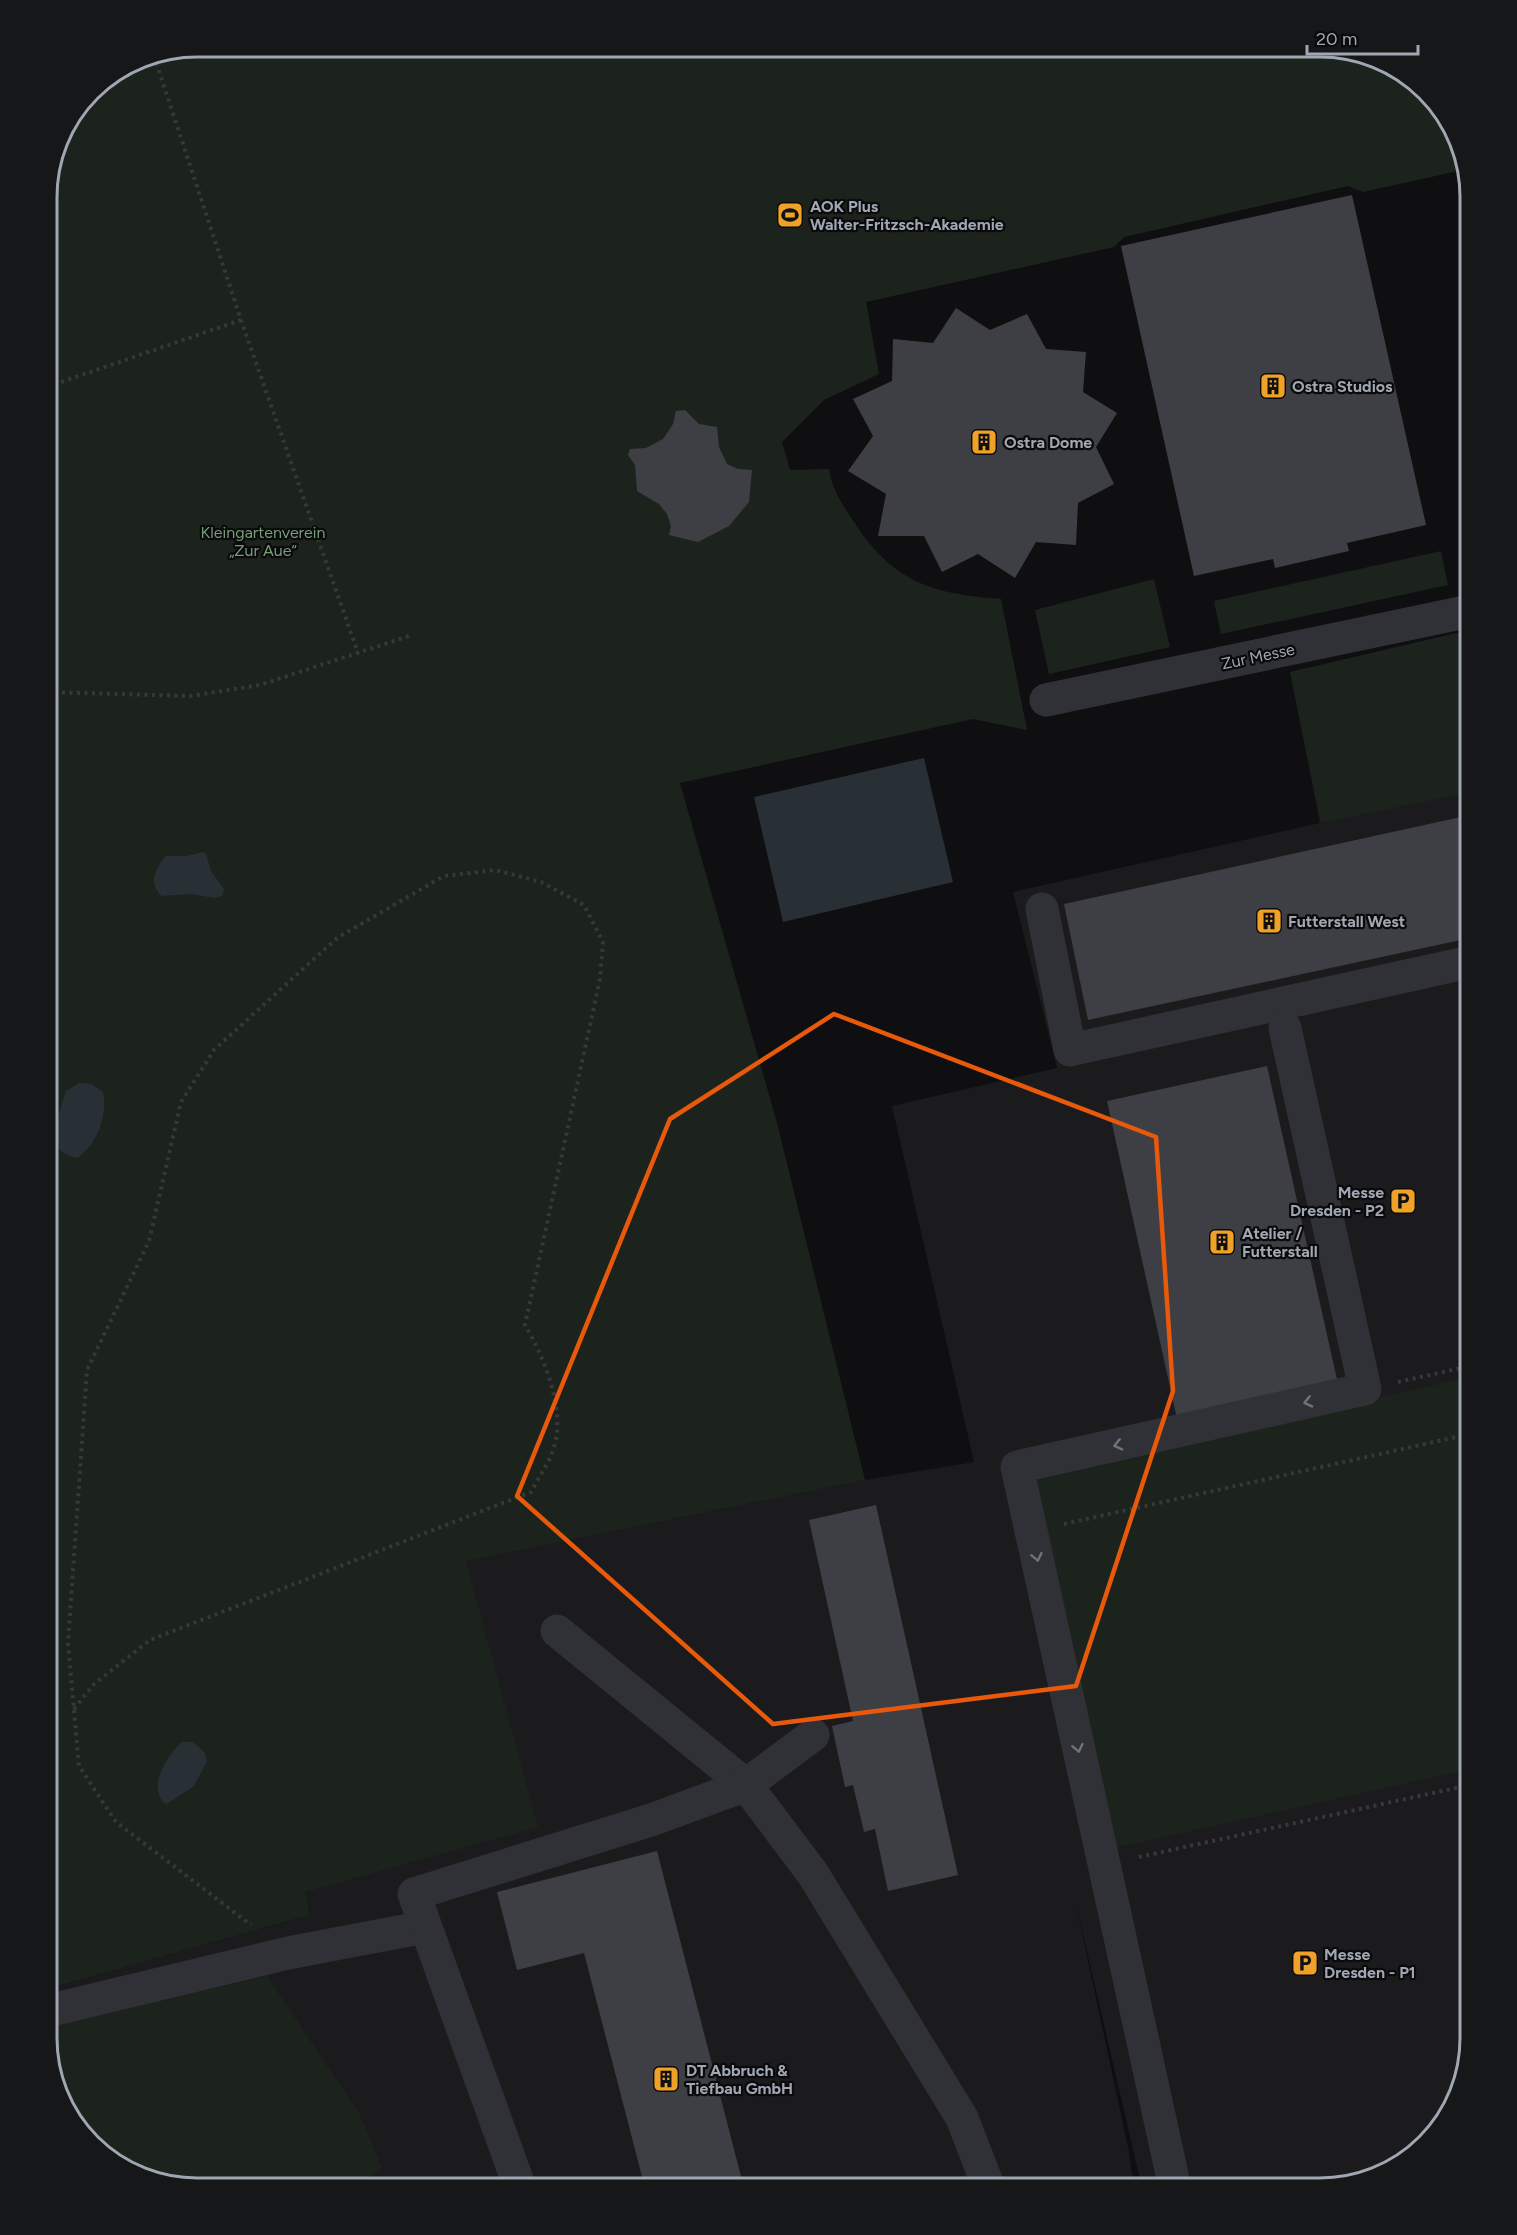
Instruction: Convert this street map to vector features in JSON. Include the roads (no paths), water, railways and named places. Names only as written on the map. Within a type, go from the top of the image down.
[{"type":"lane","name":"Zur Messe","points":[[1046,700],[1460,613]]},
{"type":"lane","points":[[1042,909],[1070,1050],[1460,964]]},
{"type":"lane","points":[[1173,2178],[1017,1467],[1365,1389],[1285,1028]]},
{"type":"lane","points":[[557,1631],[746,1785],[813,1874],[956,2108],[985,2178]]},
{"type":"lane","points":[[516,2178],[414,1894],[651,1820],[746,1785],[813,1735]]},
{"type":"lane","points":[[57,2008],[288,1953],[425,1927]]},
{"type":"place","name":"AOK Plus Walter-Fritzsch-Akademie","points":[[790,215]]},
{"type":"place","name":"Ostra Studios","points":[[1273,386]]},
{"type":"place","name":"Ostra Dome","points":[[984,442]]},
{"type":"place","name":"Futterstall West","points":[[1269,921]]},
{"type":"place","name":"Messe Dresden - P2","points":[[1403,1201]]},
{"type":"place","name":"Atelier / Futterstall","points":[[1222,1242]]},
{"type":"place","name":"Messe Dresden - P1","points":[[1305,1963]]},
{"type":"place","name":"DT Abbruch & Tiefbau GmbH","points":[[666,2079]]},
{"type":"park label","name":"Kleingartenverein „Zur Aue“","points":[[263,541]]}]
